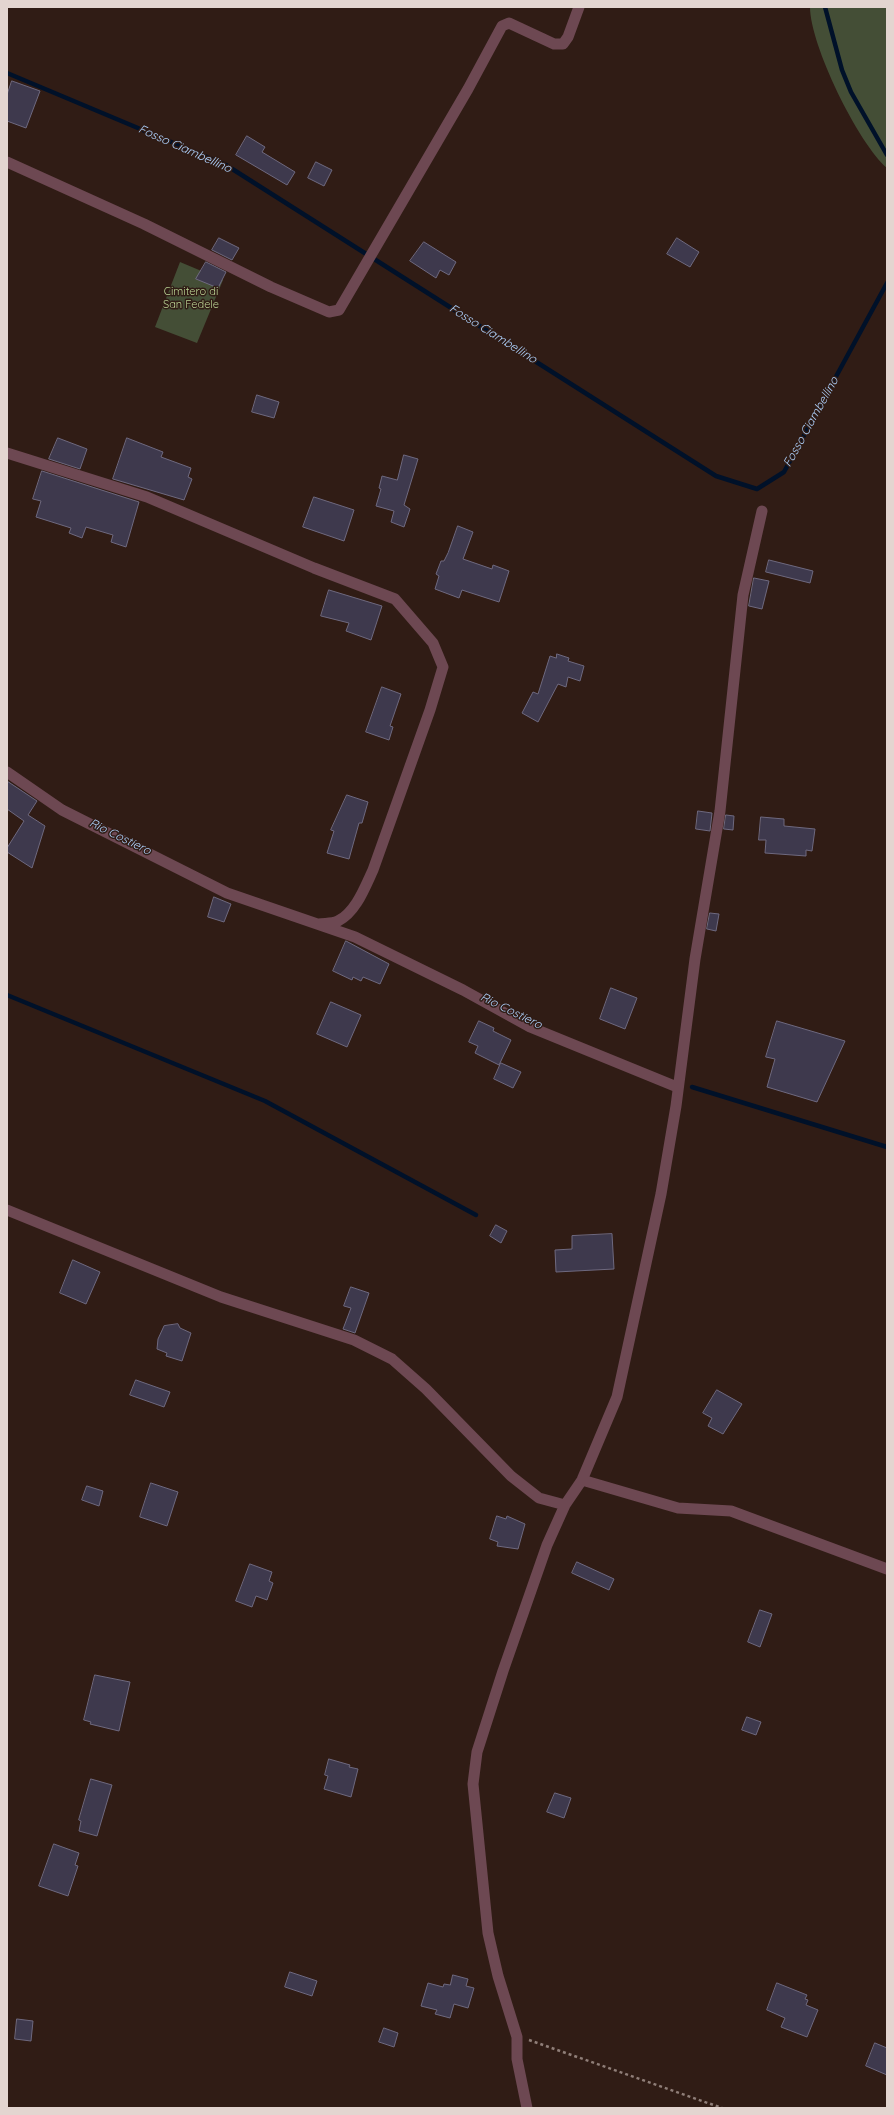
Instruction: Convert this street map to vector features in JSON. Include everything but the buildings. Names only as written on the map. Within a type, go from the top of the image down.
[{"type":"street","points":[[7,162],[144,224],[271,287],[329,312],[340,310],[502,26],[509,23],[554,44],[562,44],[568,38],[579,7]]},
{"type":"street","points":[[7,453],[147,497],[314,568],[395,599],[433,643],[443,667],[430,710],[373,870],[362,892],[347,915],[337,922],[319,924]]},
{"type":"street","points":[[527,2108],[517,2059],[518,2037],[498,1976],[488,1933],[473,1784],[477,1752],[503,1671],[547,1545],[565,1505],[582,1480],[617,1398],[661,1194],[676,1106],[677,1087],[694,958],[720,811],[743,595],[762,511]]},
{"type":"street","points":[[7,772],[62,810],[227,893],[355,937],[463,990],[530,1027],[677,1087]]},
{"type":"street","points":[[7,1210],[221,1297],[354,1340],[392,1359],[426,1389],[511,1476],[539,1498],[565,1505]]},
{"type":"street","points":[[582,1480],[678,1508],[731,1511],[887,1570]]},
{"type":"path","points":[[518,2037],[554,2047],[722,2108]]},
{"type":"green space","points":[[810,7],[887,7],[887,168],[875,155],[863,138],[838,92],[818,45],[812,24]]},
{"type":"green space","name":"Cimitero di San Fedele","points":[[180,262],[223,280],[197,343],[155,327]]},
{"type":"waterway","points":[[825,7],[842,70],[851,92],[887,155]]},
{"type":"waterway","name":"Fosso Ciambellino","points":[[7,73],[226,165],[716,476],[757,489],[784,472],[887,283]]},
{"type":"waterway","points":[[7,995],[265,1101],[476,1215]]},
{"type":"waterway","points":[[692,1087],[887,1147]]},
{"type":"water label","name":"Rio Costiero","points":[[120,837]]},
{"type":"water label","name":"Rio Costiero","points":[[511,1011]]}]
